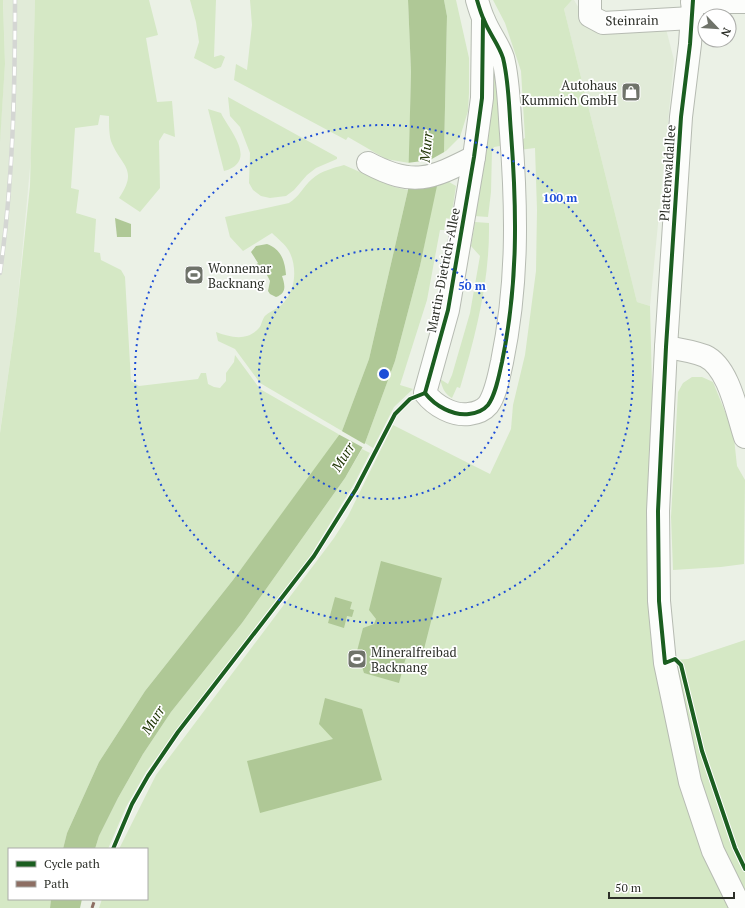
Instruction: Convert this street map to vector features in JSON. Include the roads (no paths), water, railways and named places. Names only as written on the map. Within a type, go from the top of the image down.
[{"type":"street","name":"Steinrain","points":[[590,0],[590,16],[603,23],[692,7]]},
{"type":"street","points":[[692,7],[745,2]]},
{"type":"street","name":"Plattenwaldallee","points":[[692,7],[690,44],[681,117],[666,347],[658,511],[659,601],[664,662],[690,782],[713,851],[741,908]]},
{"type":"street","name":"Martin-Dietrich-Allee","points":[[480,9],[502,58],[508,91],[515,190],[516,230],[514,276],[503,355],[490,401],[478,412],[460,414],[452,413],[439,405],[425,393],[448,310],[466,161],[482,98],[480,9]]},
{"type":"street","points":[[368,163],[383,171],[409,178],[431,176],[466,161]]},
{"type":"street","points":[[666,347],[683,349],[705,357],[716,365],[725,379],[745,437]]},
{"type":"water","name":"Murr","points":[[408,0],[444,0],[447,16],[444,153],[420,266],[395,361],[365,443],[345,478],[242,623],[171,712],[143,754],[118,798],[99,836],[95,848],[63,848],[67,833],[99,762],[145,691],[233,580],[342,431],[369,359],[408,190],[411,72]]},
{"type":"water","points":[[115,218],[131,224],[131,237],[117,237]]},
{"type":"water","points":[[267,244],[279,252],[283,260],[286,275],[282,276],[284,291],[276,297],[268,291],[270,281],[263,267],[256,270],[254,266],[258,263],[251,252],[256,246]]},
{"type":"water","points":[[381,561],[442,578],[423,653],[406,657],[399,683],[364,673],[357,651],[363,628],[374,624],[376,619],[369,610]]},
{"type":"water","points":[[335,597],[352,602],[350,609],[354,610],[352,617],[347,616],[344,628],[328,623]]},
{"type":"water","points":[[325,698],[362,709],[382,780],[260,813],[247,761],[333,739],[319,724]]},
{"type":"water","points":[[51,900],[82,900],[80,908],[50,908]]},
{"type":"railway","points":[[0,273],[8,205],[12,136],[15,0]]},
{"type":"place","name":"Autohaus Kummich GmbH","points":[[631,92]]},
{"type":"place","name":"Wonnemar Backnang","points":[[194,275]]},
{"type":"place","name":"Mineralfreibad Backnang","points":[[357,659]]}]
